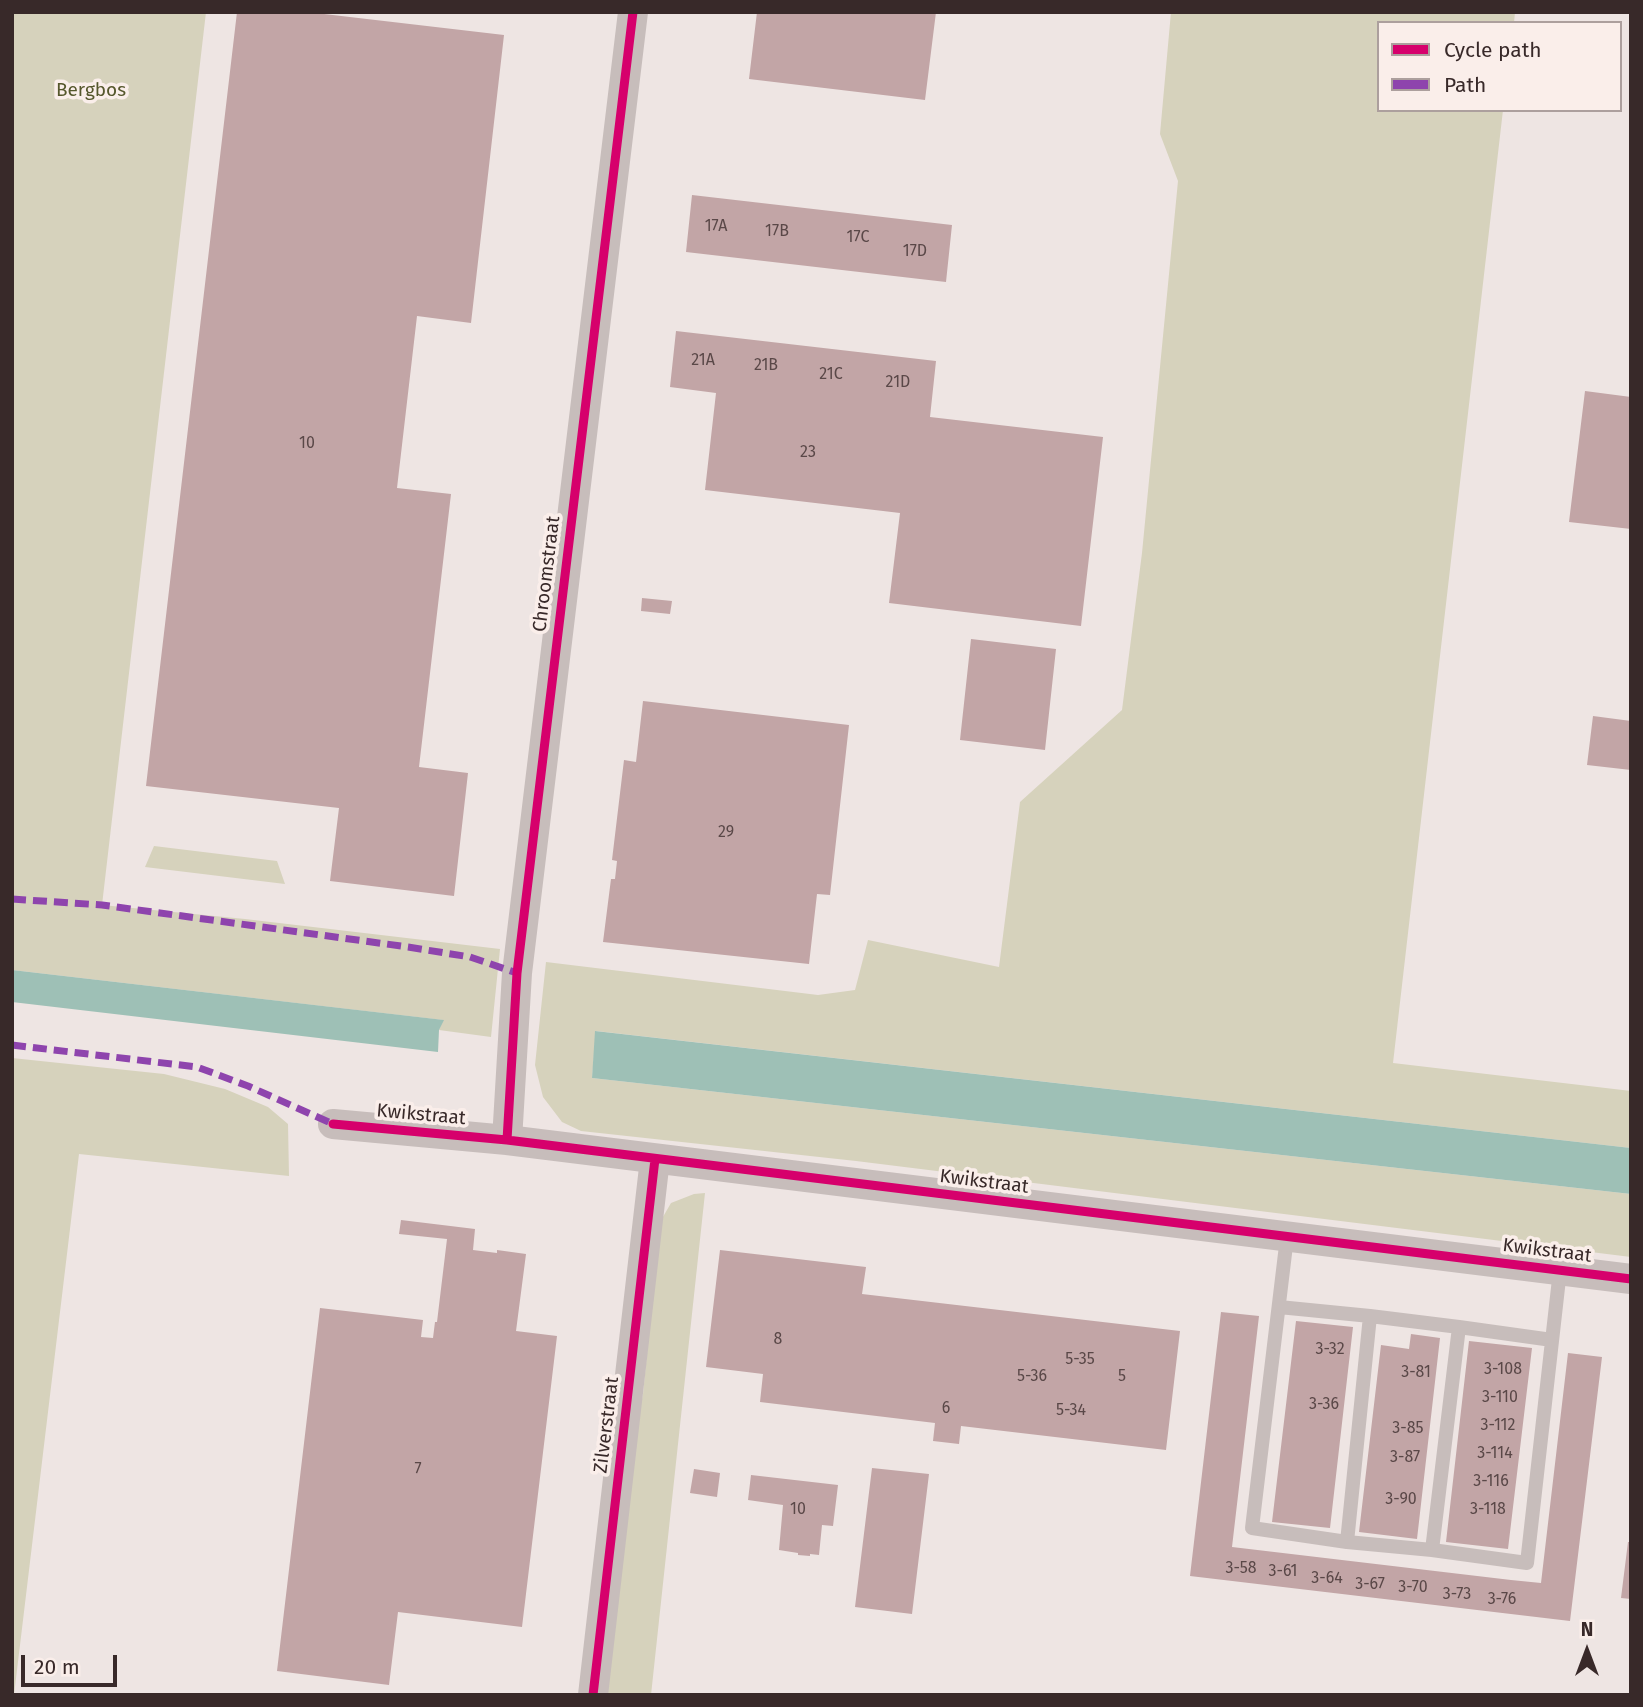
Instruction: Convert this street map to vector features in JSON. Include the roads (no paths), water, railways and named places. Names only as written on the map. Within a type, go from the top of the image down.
[{"type":"street","name":"Chroomstraat","points":[[506,1140],[517,973],[633,12]]},
{"type":"street","name":"Kwikstraat","points":[[333,1124],[506,1140],[1631,1279]]},
{"type":"street","name":"Zilverstraat","points":[[593,1695],[656,1159]]},
{"type":"lane","points":[[1287,1237],[1252,1528],[1347,1542],[1527,1563],[1560,1270]]},
{"type":"lane","points":[[1279,1307],[1552,1340]]},
{"type":"lane","points":[[1347,1542],[1370,1316]]},
{"type":"lane","points":[[1432,1550],[1459,1327]]},
{"type":"park label","name":"Bergbos","points":[[91,91]]}]
